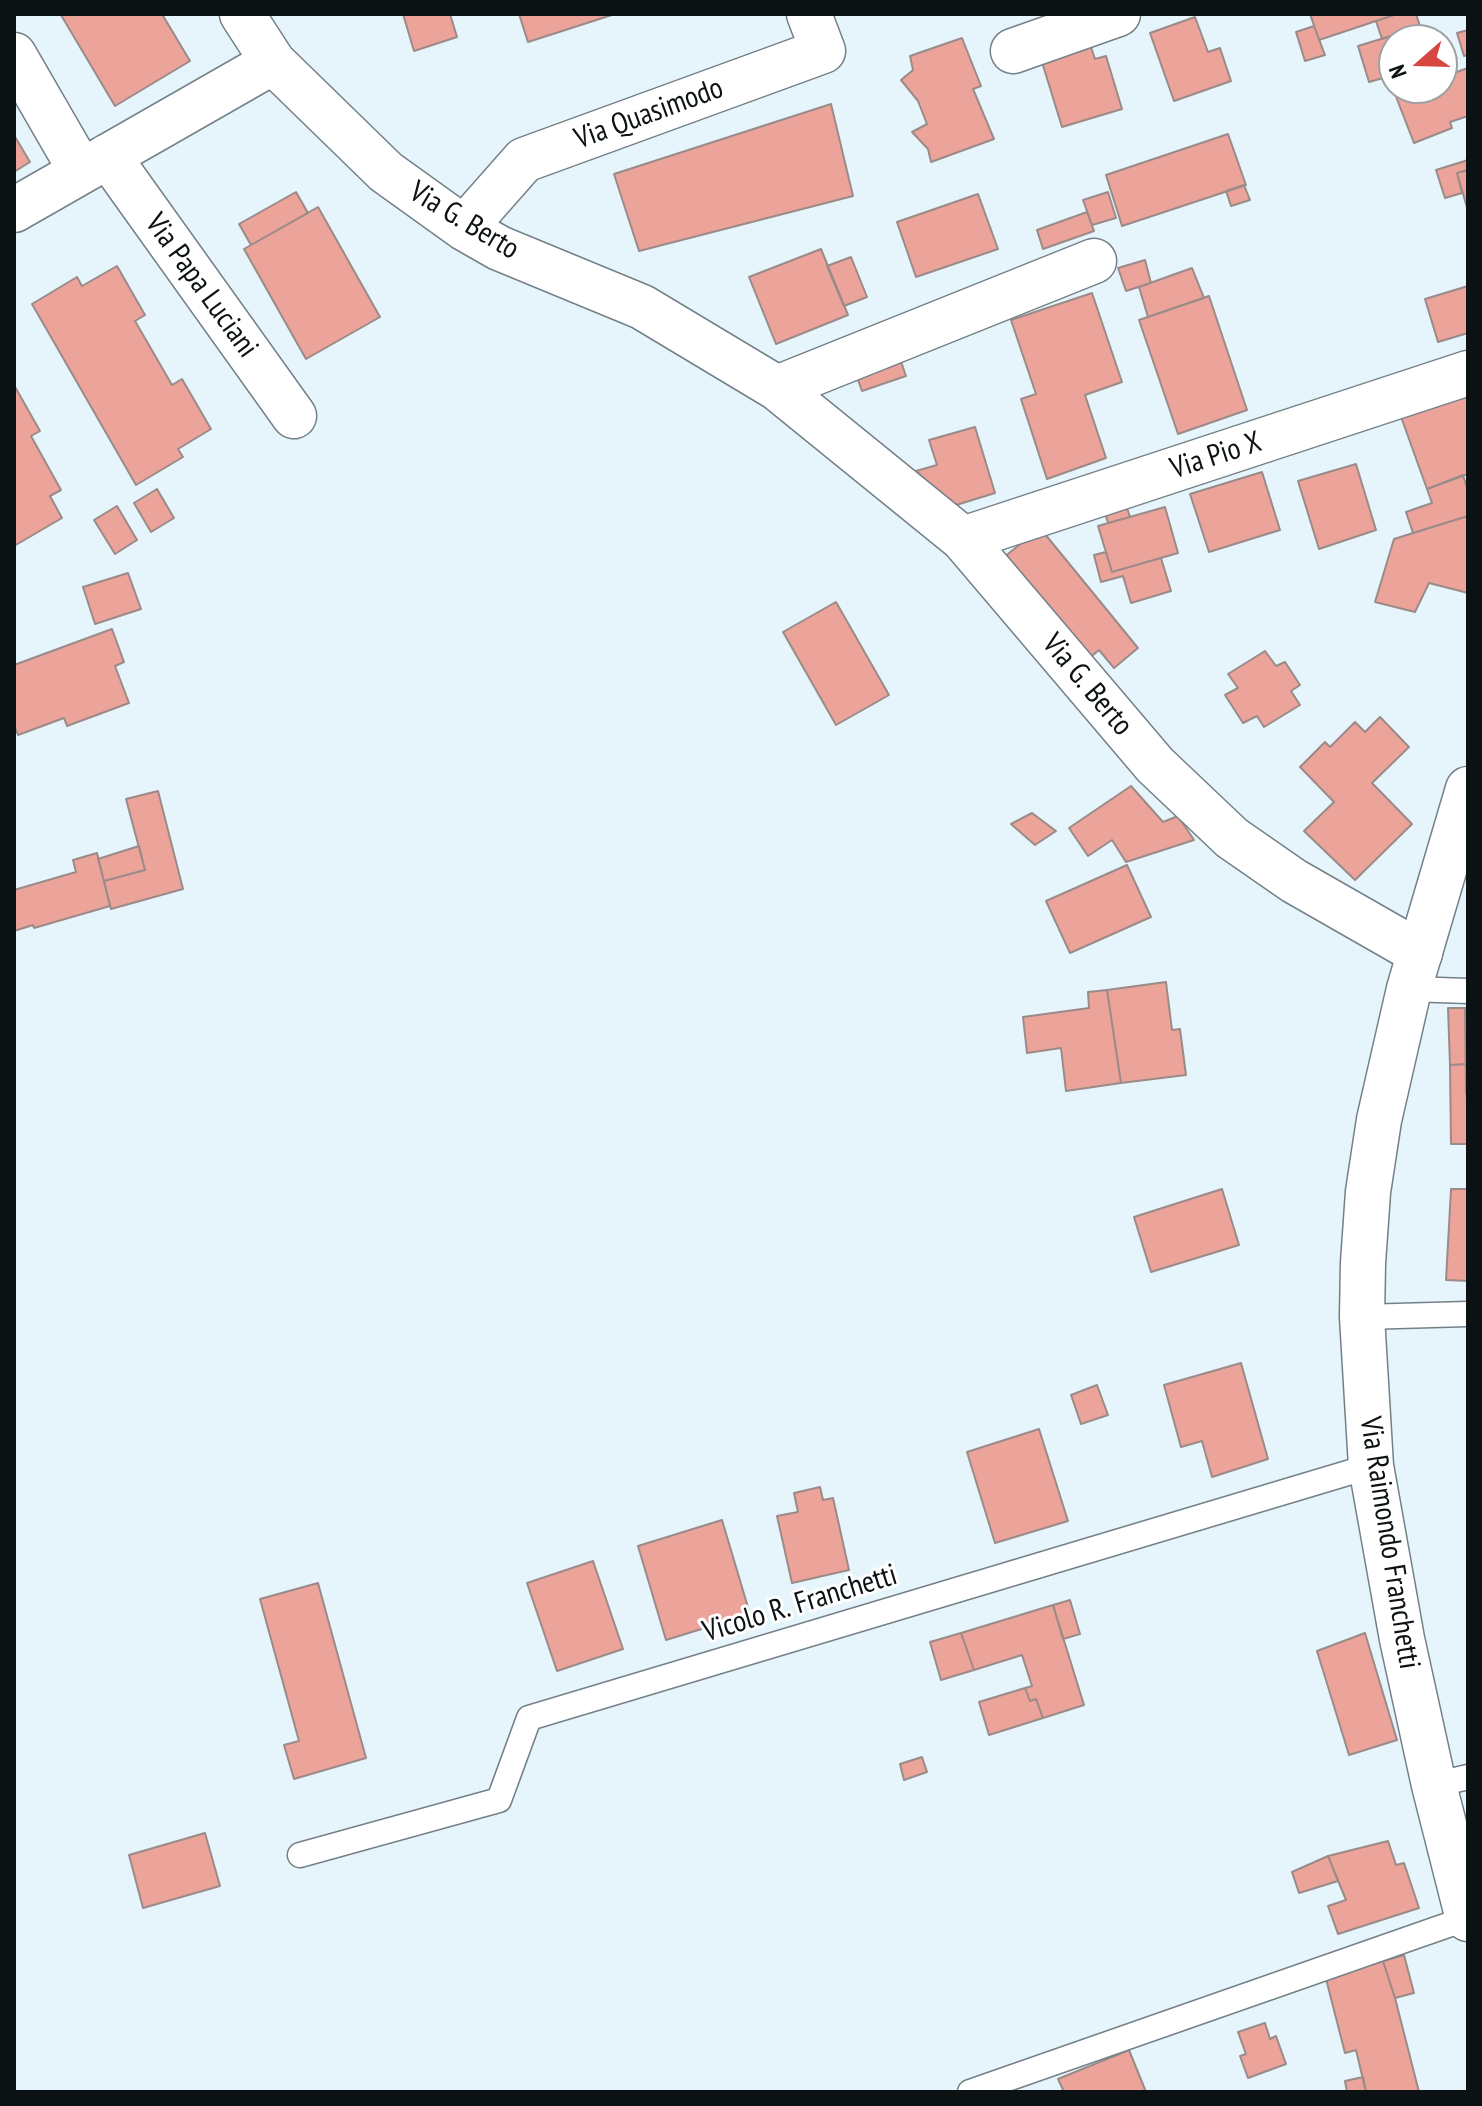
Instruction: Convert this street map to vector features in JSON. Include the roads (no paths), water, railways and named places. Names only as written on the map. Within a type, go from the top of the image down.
[{"type":"street","name":"Via G. Berto","points":[[242,14],[273,62],[386,172],[464,228],[499,248],[642,307],[777,388],[963,539],[1155,765],[1221,828],[1414,971]]},
{"type":"street","name":"Via Quasimodo","points":[[464,228],[524,160],[823,51],[809,14]]},
{"type":"street","points":[[1013,51],[1118,14]]},
{"type":"street","name":"Via Papa Luciani","points":[[14,55],[94,164],[294,416]]},
{"type":"street","points":[[14,210],[273,62]]},
{"type":"street","points":[[777,388],[1094,261]]},
{"type":"street","name":"Via Pio X","points":[[963,539],[1468,373]]},
{"type":"street","name":"Via Raimondo Franchetti","points":[[1468,789],[1456,866],[1414,971],[1379,1120],[1370,1177],[1362,1317],[1371,1466],[1402,1639],[1451,1781],[1468,1919]]},
{"type":"lane","points":[[1414,971],[1468,991]]},
{"type":"lane","points":[[1362,1317],[1468,1314]]},
{"type":"lane","name":"Vicolo R. Franchetti","points":[[300,1855],[499,1800],[529,1718],[1371,1466]]},
{"type":"lane","points":[[970,2092],[1468,1919]]}]
